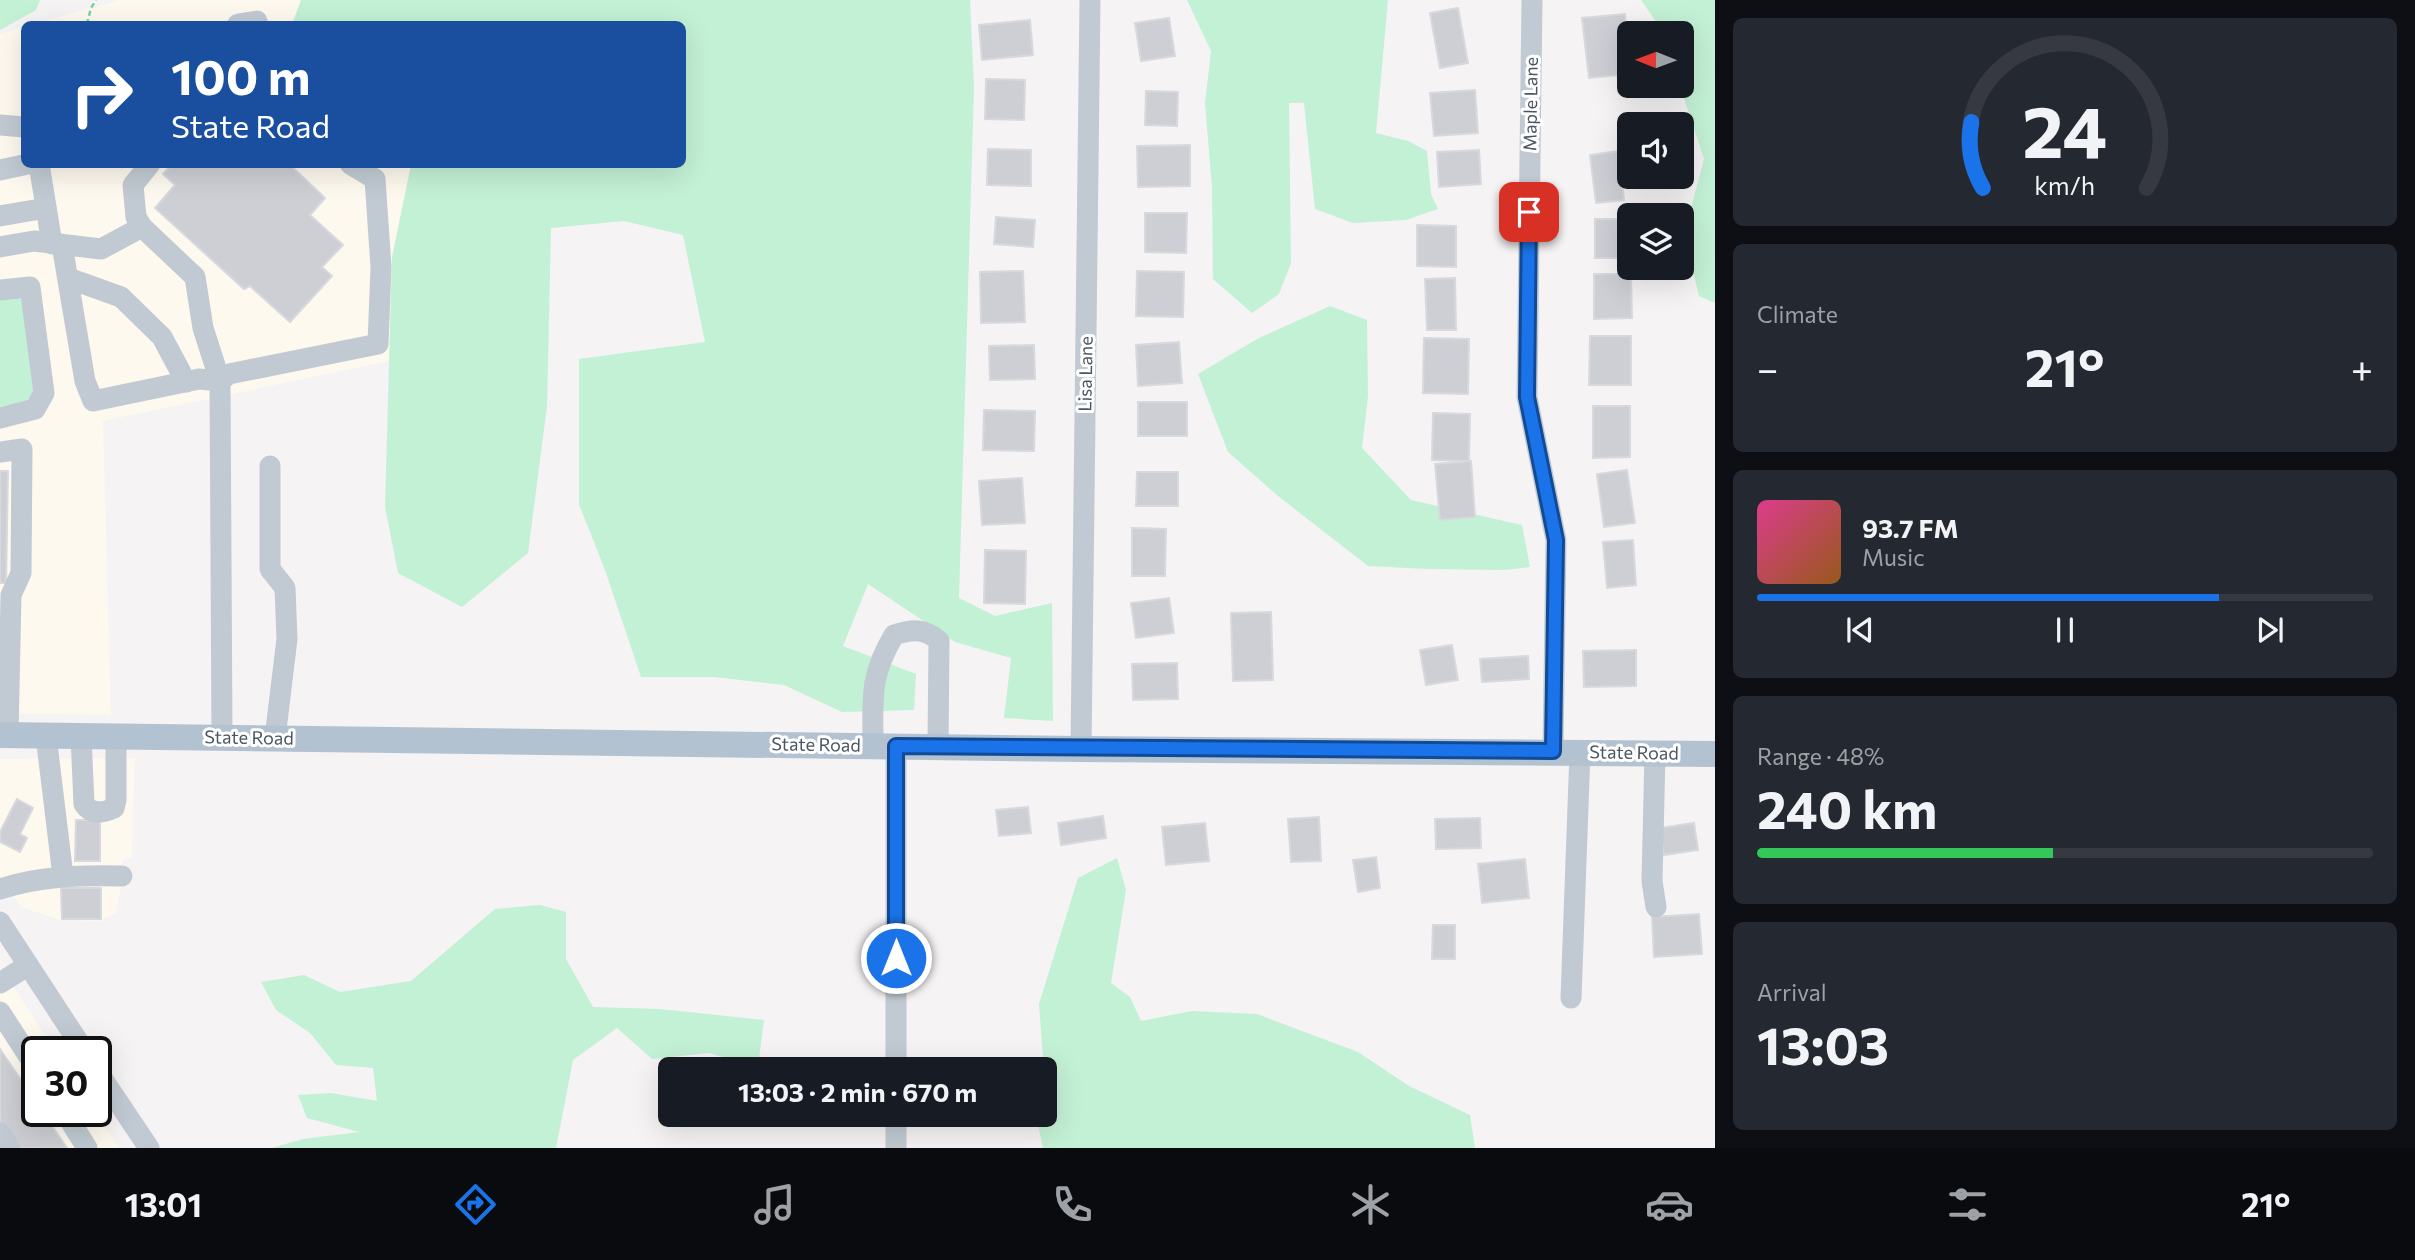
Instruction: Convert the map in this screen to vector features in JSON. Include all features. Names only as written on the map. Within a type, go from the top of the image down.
[{"type":"main road","name":"State Road","points":[[4,735],[1715,754]]},
{"type":"street","name":"Lisa Lane","points":[[1081,749],[1090,0]]},
{"type":"street","name":"Maple Lane","points":[[1532,0],[1527,397],[1556,540],[1553,751]]},
{"type":"street","points":[[0,125],[21,127]]},
{"type":"street","points":[[0,170],[21,165]]},
{"type":"street","points":[[40,168],[46,208],[68,278],[85,382],[93,401],[199,379],[220,381],[229,374],[378,344],[381,267],[375,179],[357,168]]},
{"type":"street","points":[[146,168],[134,185],[136,217],[142,227],[195,276],[202,328],[220,381],[222,738]]},
{"type":"street","points":[[0,216],[46,208]]},
{"type":"street","points":[[0,247],[34,242],[101,249],[142,227]]},
{"type":"street","points":[[68,278],[121,297],[162,337],[186,382]]},
{"type":"street","points":[[0,290],[30,287],[44,393],[35,409],[0,418]]},
{"type":"street","points":[[0,452],[22,449],[21,573],[11,595],[4,735]]},
{"type":"street","points":[[270,466],[270,569],[285,588],[287,639],[275,738]]},
{"type":"street","points":[[896,1057],[885,746],[873,692],[876,670],[894,635],[908,630],[925,631],[939,641],[938,746]]},
{"type":"street","points":[[46,736],[63,876]]},
{"type":"street","points":[[82,736],[84,804],[94,812],[114,808],[116,736]]},
{"type":"street","points":[[1571,998],[1580,752]]},
{"type":"street","points":[[1655,753],[1652,881],[1656,907]]},
{"type":"street","points":[[0,889],[33,880],[63,876],[122,876]]},
{"type":"street","points":[[1,927],[74,1036]]},
{"type":"street","points":[[0,982],[27,966]]},
{"type":"street","points":[[0,1012],[21,1044]]},
{"type":"street","points":[[112,1093],[149,1148]]},
{"type":"street","points":[[74,1127],[88,1148]]},
{"type":"street","points":[[895,1148],[896,1127]]},
{"type":"street","points":[[0,1132],[10,1148]]},
{"type":"path","points":[[88,21],[96,0]]},
{"type":"shaded area","points":[[120,0],[302,0],[293,21],[44,21]]},
{"type":"shaded area","points":[[21,28],[21,168],[410,168],[392,257],[389,361],[103,421],[111,715],[0,713],[0,34]]},
{"type":"shaded area","points":[[135,758],[132,858],[122,861],[122,883],[116,913],[100,921],[60,920],[21,907],[0,875],[0,759]]},
{"type":"shaded area","points":[[0,966],[46,1036],[21,1036],[21,1127],[105,1127],[119,1148],[6,1148],[0,1139]]},
{"type":"green space","points":[[0,0],[40,0],[36,10],[0,30]]},
{"type":"green space","points":[[301,0],[970,0],[974,87],[959,598],[995,616],[1052,603],[1053,721],[1004,718],[1011,658],[955,642],[868,584],[843,646],[916,674],[914,710],[842,712],[784,685],[714,677],[641,677],[605,570],[579,504],[579,359],[705,342],[683,235],[624,221],[551,228],[547,406],[528,553],[462,607],[398,573],[385,507],[392,257],[410,168],[686,168],[686,21],[293,21]]},
{"type":"green space","points":[[1187,0],[1388,0],[1376,133],[1408,141],[1427,151],[1431,194],[1438,209],[1406,220],[1353,223],[1315,209],[1304,103],[1289,103],[1291,263],[1279,294],[1252,313],[1213,279],[1212,188],[1205,103],[1211,51]]},
{"type":"green space","points":[[1641,0],[1715,0],[1715,303],[1699,296],[1694,275],[1692,203],[1704,159],[1694,129],[1694,112],[1689,112],[1684,98],[1694,98],[1694,21],[1656,21]]},
{"type":"green space","points":[[0,297],[20,299],[26,306],[39,381],[32,396],[23,403],[0,407]]},
{"type":"green space","points":[[1330,306],[1367,320],[1368,396],[1362,448],[1411,500],[1522,525],[1530,567],[1505,570],[1368,566],[1278,496],[1228,452],[1198,374],[1257,339]]},
{"type":"green space","points":[[1117,858],[1126,890],[1111,983],[1130,997],[1141,1021],[1192,1011],[1257,1014],[1358,1052],[1409,1086],[1470,1115],[1475,1148],[1043,1148],[1039,1127],[1057,1127],[1057,1057],[1043,1057],[1039,1004],[1078,878]]},
{"type":"green space","points":[[540,905],[566,912],[566,959],[593,1007],[660,1009],[764,1020],[759,1057],[723,1057],[709,1053],[652,1059],[617,1028],[573,1060],[556,1148],[272,1148],[303,1139],[359,1132],[307,1118],[298,1095],[331,1093],[377,1101],[373,1068],[336,1065],[310,1033],[276,1010],[261,982],[304,975],[340,992],[411,981],[495,909]]},
{"type":"building","points":[[1458,8],[1468,63],[1440,68],[1430,13]]},
{"type":"building","points":[[1625,14],[1625,21],[1617,21],[1617,75],[1589,78],[1582,18]]},
{"type":"building","points":[[1169,18],[1175,56],[1141,61],[1135,23]]},
{"type":"building","points":[[1030,20],[1033,55],[982,60],[979,25]]},
{"type":"building","points":[[986,79],[1025,80],[1024,120],[985,119]]},
{"type":"building","points":[[1475,90],[1478,133],[1434,136],[1430,93]]},
{"type":"building","points":[[1146,91],[1178,92],[1177,126],[1145,125]]},
{"type":"building","points":[[1190,145],[1190,186],[1138,187],[1137,146]]},
{"type":"building","points":[[988,149],[1031,150],[1031,186],[987,185]]},
{"type":"building","points":[[1479,150],[1481,184],[1439,187],[1437,152]]},
{"type":"building","points":[[1617,151],[1617,189],[1623,189],[1624,200],[1596,203],[1590,155]]},
{"type":"building","points":[[168,168],[293,168],[325,198],[310,215],[343,245],[322,267],[332,276],[290,322],[250,286],[244,289],[155,208],[175,185],[163,174]]},
{"type":"building","points":[[1145,213],[1187,213],[1186,253],[1145,252]]},
{"type":"building","points":[[996,217],[1035,220],[1033,247],[994,244]]},
{"type":"building","points":[[1595,219],[1617,219],[1617,258],[1595,258]]},
{"type":"building","points":[[1417,225],[1456,226],[1456,267],[1417,266]]},
{"type":"building","points":[[1023,271],[1025,322],[981,323],[980,272]]},
{"type":"building","points":[[1137,271],[1184,272],[1183,317],[1136,316]]},
{"type":"building","points":[[1594,274],[1617,274],[1617,280],[1631,280],[1632,318],[1594,319]]},
{"type":"building","points":[[1455,278],[1456,330],[1427,330],[1425,279]]},
{"type":"building","points":[[1590,336],[1631,336],[1631,385],[1589,385]]},
{"type":"building","points":[[1424,338],[1469,339],[1468,394],[1423,393]]},
{"type":"building","points":[[1179,342],[1182,383],[1138,386],[1136,345]]},
{"type":"building","points":[[1034,345],[1035,379],[990,380],[989,346]]},
{"type":"building","points":[[1138,402],[1187,402],[1187,436],[1138,436]]},
{"type":"building","points":[[1593,406],[1630,406],[1630,457],[1593,458]]},
{"type":"building","points":[[984,410],[1035,411],[1034,451],[983,450]]},
{"type":"building","points":[[1433,413],[1470,414],[1469,461],[1432,460]]},
{"type":"building","points":[[1471,461],[1475,517],[1440,520],[1435,464]]},
{"type":"building","points":[[1627,470],[1635,523],[1604,527],[1597,474]]},
{"type":"building","points":[[0,471],[8,471],[6,583],[0,583]]},
{"type":"building","points":[[1137,472],[1178,472],[1178,506],[1136,506]]},
{"type":"building","points":[[1022,478],[1025,523],[982,525],[979,481]]},
{"type":"building","points":[[1132,528],[1166,529],[1165,576],[1132,576]]},
{"type":"building","points":[[1633,540],[1636,585],[1607,588],[1603,542]]},
{"type":"building","points":[[985,550],[1026,551],[1025,604],[984,603]]},
{"type":"building","points":[[1169,598],[1174,633],[1136,638],[1131,603]]},
{"type":"building","points":[[1271,612],[1273,680],[1233,681],[1231,613]]},
{"type":"building","points":[[1452,645],[1458,680],[1426,685],[1420,650]]},
{"type":"building","points":[[1636,650],[1636,686],[1584,687],[1583,651]]},
{"type":"building","points":[[1528,656],[1529,679],[1482,682],[1480,659]]},
{"type":"building","points":[[1177,663],[1178,699],[1133,700],[1132,664]]},
{"type":"building","points":[[17,799],[33,808],[20,834],[27,838],[20,852],[0,842],[0,832]]},
{"type":"building","points":[[1028,807],[1031,833],[999,836],[996,810]]},
{"type":"building","points":[[1103,816],[1106,838],[1061,845],[1058,823]]},
{"type":"building","points":[[1319,817],[1321,861],[1291,862],[1288,819]]},
{"type":"building","points":[[1480,818],[1481,848],[1436,849],[1435,819]]},
{"type":"building","points":[[76,820],[100,820],[100,861],[75,861]]},
{"type":"building","points":[[1205,823],[1209,861],[1166,865],[1162,827]]},
{"type":"building","points":[[1694,823],[1698,850],[1664,855],[1660,828]]},
{"type":"building","points":[[1376,857],[1380,888],[1358,892],[1353,860]]},
{"type":"building","points":[[1525,859],[1529,898],[1482,903],[1478,864]]},
{"type":"building","points":[[61,888],[101,888],[101,919],[62,919]]},
{"type":"building","points":[[1699,914],[1702,954],[1654,957],[1652,917]]},
{"type":"building","points":[[1433,925],[1455,925],[1455,959],[1432,959]]},
{"type":"building","points":[[0,1049],[21,1080],[21,1127],[53,1127],[67,1148],[17,1148],[0,1122]]},
{"type":"route","points":[[896,958],[896,746],[1553,751],[1556,540],[1527,397],[1529,212]]}]
